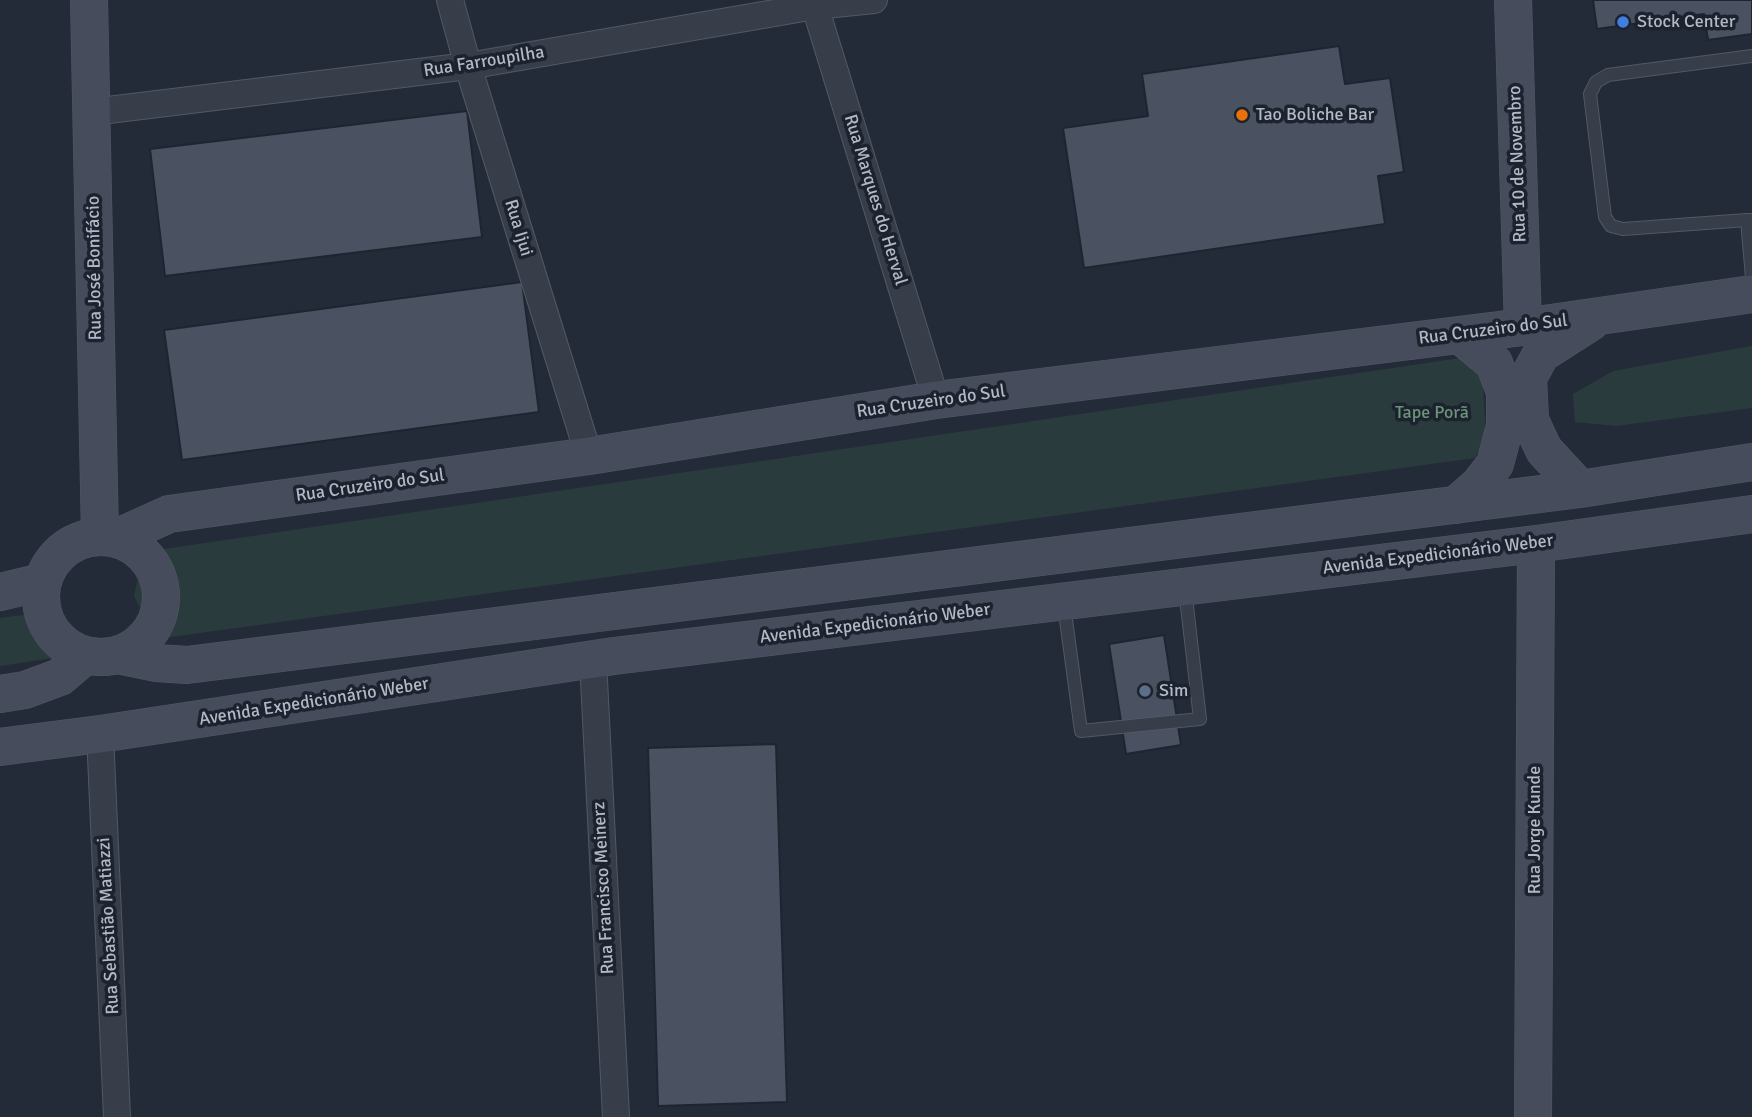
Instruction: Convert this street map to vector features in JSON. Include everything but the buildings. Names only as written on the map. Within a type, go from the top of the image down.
[{"type":"main road","name":"Rua José Bonifácio","points":[[89,0],[108,537]]},
{"type":"main road","name":"Rua 10 de Novembro","points":[[1513,0],[1523,327]]},
{"type":"main road","name":"Rua Cruzeiro do Sul","points":[[108,537],[169,514],[590,456],[936,400],[1523,327],[1752,294]]},
{"type":"main road","points":[[1580,489],[1544,450],[1530,420],[1528,377],[1541,354],[1600,316]]},
{"type":"main road","points":[[1456,505],[1478,486],[1495,464],[1506,426],[1505,392],[1494,362],[1460,335]]},
{"type":"main road","points":[[0,694],[25,690],[60,677],[102,655],[144,639],[153,626],[159,612],[161,596],[153,566],[130,544],[108,537],[84,539],[57,555],[42,582],[40,598],[43,613],[58,640],[71,649],[102,655],[156,663],[187,665],[1580,489],[1752,462]]},
{"type":"main road","name":"Avenida Expedicionário Weber","points":[[0,747],[593,660],[1536,544],[1752,513]]},
{"type":"main road","points":[[1185,586],[1239,551],[1307,523]]},
{"type":"main road","name":"Rua Jorge Kunde","points":[[1533,1117],[1536,544]]},
{"type":"main road","points":[[0,592],[42,582]]},
{"type":"main road","points":[[458,631],[529,650],[593,660]]},
{"type":"street","name":"Rua Ijui","points":[[450,0],[468,66],[590,456]]},
{"type":"street","name":"Rua Farroupilha","points":[[92,112],[468,66],[814,3],[874,0]]},
{"type":"street","name":"Rua Marques do Herval","points":[[814,3],[936,400]]},
{"type":"street","name":"Rua Francisco Meinerz","points":[[593,660],[616,1117]]},
{"type":"street","name":"Rua Sebastião Matiazzi","points":[[100,734],[117,1117]]},
{"type":"lane","points":[[1752,56],[1608,75],[1596,82],[1590,94],[1605,217],[1611,226],[1623,229],[1750,220],[1752,278]]},
{"type":"lane","points":[[1063,601],[1080,731],[1200,719],[1185,586]]},
{"type":"green space","points":[[1752,346],[1752,408],[1616,426],[1575,422],[1573,394],[1613,371]]},
{"type":"green space","name":"Tape Porã","points":[[1461,358],[1482,371],[1486,438],[1475,458],[156,639],[134,596],[144,552]]},
{"type":"green space","points":[[55,611],[59,657],[0,666],[0,618]]},
{"type":"place","name":"Stock Center","points":[[1623,22]]},
{"type":"place","name":"Tao Boliche Bar","points":[[1242,115]]},
{"type":"place","name":"Sim","points":[[1145,691]]}]
